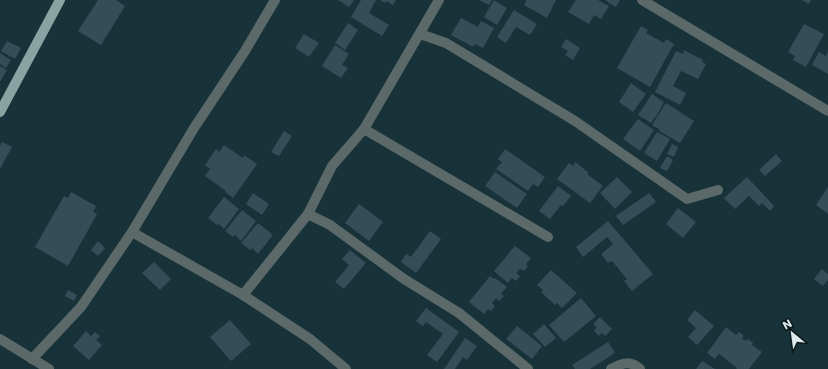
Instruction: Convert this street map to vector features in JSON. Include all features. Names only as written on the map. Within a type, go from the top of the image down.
[{"type":"main road","points":[[0,112],[60,0]]},
{"type":"street","points":[[32,360],[80,307],[132,232],[194,128],[275,0]]},
{"type":"street","points":[[243,295],[308,214],[332,166],[364,129],[439,0]]},
{"type":"street","points":[[642,0],[828,111]]},
{"type":"street","points":[[420,34],[446,43],[575,121],[687,199],[718,190]]},
{"type":"street","points":[[364,129],[548,238]]},
{"type":"street","points":[[308,214],[330,225],[404,279],[459,313],[528,369]]},
{"type":"street","points":[[132,232],[243,295],[310,339],[346,369]]},
{"type":"street","points":[[0,339],[32,360],[49,369]]},
{"type":"street","points":[[611,369],[626,362],[635,364],[640,369]]},
{"type":"building","points":[[98,0],[116,0],[125,6],[101,45],[78,31]]},
{"type":"building","points":[[338,0],[354,0],[349,7]]},
{"type":"building","points":[[361,0],[376,0],[369,13],[389,25],[382,36],[351,17]]},
{"type":"building","points":[[380,0],[396,0],[393,5],[386,1],[385,3]]},
{"type":"building","points":[[479,0],[492,0],[489,5]]},
{"type":"building","points":[[494,0],[507,8],[497,25],[484,17]]},
{"type":"building","points":[[527,0],[556,0],[547,18],[524,5]]},
{"type":"building","points":[[576,0],[598,0],[609,6],[601,19],[594,15],[589,24],[568,12]]},
{"type":"building","points":[[620,0],[616,7],[606,1]]},
{"type":"building","points":[[802,0],[811,0],[809,4]]},
{"type":"building","points":[[514,10],[537,24],[530,35],[516,27],[506,43],[497,37]]},
{"type":"building","points":[[461,18],[478,27],[481,21],[494,28],[483,48],[475,44],[473,47],[451,35]]},
{"type":"building","points":[[348,23],[358,30],[345,50],[335,43]]},
{"type":"building","points":[[804,24],[824,34],[806,67],[793,60],[795,56],[788,52]]},
{"type":"building","points":[[641,26],[648,30],[646,33],[664,43],[666,39],[674,44],[650,87],[617,68]]},
{"type":"building","points":[[304,34],[319,43],[309,57],[295,48]]},
{"type":"building","points":[[566,39],[580,48],[573,60],[565,55],[568,51],[561,47]]},
{"type":"building","points":[[7,41],[21,48],[15,59],[1,51]]},
{"type":"building","points":[[335,45],[349,54],[342,65],[348,68],[341,78],[322,66]]},
{"type":"building","points":[[684,50],[703,60],[702,62],[706,64],[698,79],[681,71],[673,86],[686,93],[680,105],[655,92],[676,51],[683,54]]},
{"type":"building","points":[[828,51],[828,74],[812,65],[819,52],[826,56]]},
{"type":"building","points":[[0,53],[11,60],[6,68],[0,64]]},
{"type":"building","points":[[0,66],[7,70],[0,82]]},
{"type":"building","points":[[631,83],[646,94],[633,112],[619,102]]},
{"type":"building","points":[[652,94],[664,102],[651,123],[638,115]]},
{"type":"building","points":[[666,103],[694,121],[680,143],[659,131],[660,130],[652,125]]},
{"type":"building","points":[[638,119],[654,130],[640,151],[623,139]]},
{"type":"building","points":[[284,131],[292,136],[279,156],[271,152]]},
{"type":"building","points":[[657,132],[670,139],[657,161],[644,153]]},
{"type":"building","points":[[2,142],[12,147],[0,169],[0,145]]},
{"type":"building","points":[[672,144],[678,147],[674,157],[667,154]]},
{"type":"building","points":[[224,145],[243,158],[244,155],[257,164],[233,198],[205,176],[210,169],[205,165],[216,149],[219,152]]},
{"type":"building","points":[[505,149],[545,177],[538,187],[533,184],[528,191],[496,169],[502,162],[498,159]]},
{"type":"building","points":[[776,154],[782,161],[765,176],[759,170]]},
{"type":"building","points":[[667,156],[673,160],[667,171],[660,168]]},
{"type":"building","points":[[575,162],[589,173],[587,174],[603,186],[590,203],[557,179],[569,163],[573,166]]},
{"type":"building","points":[[495,172],[527,194],[517,208],[485,186]]},
{"type":"building","points":[[617,177],[632,192],[615,209],[600,193]]},
{"type":"building","points":[[747,177],[774,206],[770,211],[762,203],[759,206],[749,196],[735,209],[724,198]]},
{"type":"building","points":[[558,186],[571,196],[563,206],[561,205],[550,219],[539,211]]},
{"type":"building","points":[[828,187],[828,214],[816,205]]},
{"type":"building","points":[[71,192],[96,206],[93,212],[97,214],[68,266],[35,247],[64,196],[68,198]]},
{"type":"building","points":[[253,193],[269,204],[262,215],[246,204]]},
{"type":"building","points":[[649,193],[656,202],[623,225],[616,216]]},
{"type":"building","points":[[224,197],[239,209],[224,229],[219,224],[217,225],[208,218]]},
{"type":"building","points":[[359,204],[383,222],[369,241],[345,223]]},
{"type":"building","points":[[678,208],[696,222],[683,238],[666,224]]},
{"type":"building","points":[[242,210],[256,221],[241,241],[235,235],[233,237],[225,231]]},
{"type":"building","points":[[608,221],[653,274],[632,291],[624,281],[627,279],[612,261],[608,263],[601,254],[613,244],[607,237],[583,257],[576,247]]},
{"type":"building","points":[[258,223],[273,235],[258,254],[252,248],[250,250],[241,243]]},
{"type":"building","points":[[430,231],[441,239],[416,273],[401,262],[406,254],[411,257]]},
{"type":"building","points":[[98,241],[105,248],[98,256],[91,250]]},
{"type":"building","points":[[515,246],[531,258],[526,264],[528,266],[524,271],[520,269],[516,273],[520,276],[516,281],[512,278],[508,283],[494,271]]},
{"type":"building","points":[[350,250],[366,263],[344,289],[335,282],[349,265],[342,259]]},
{"type":"building","points":[[154,262],[171,279],[160,290],[142,273]]},
{"type":"building","points":[[822,269],[828,274],[828,280],[823,286],[814,279]]},
{"type":"building","points":[[551,270],[577,293],[562,308],[557,303],[555,305],[541,292],[543,290],[537,285]]},
{"type":"building","points":[[490,276],[507,287],[501,294],[504,296],[499,301],[496,298],[492,303],[495,306],[491,311],[488,309],[484,314],[469,302]]},
{"type":"building","points":[[68,290],[77,295],[74,301],[65,296]]},
{"type":"building","points":[[581,298],[596,316],[564,342],[549,325]]},
{"type":"building","points":[[426,308],[459,332],[437,362],[427,355],[443,334],[426,322],[423,326],[416,321]]},
{"type":"building","points":[[695,310],[714,326],[697,345],[688,337],[696,328],[687,320]]},
{"type":"building","points":[[600,317],[612,329],[605,336],[602,333],[599,336],[594,331],[597,327],[593,324]]},
{"type":"building","points":[[230,320],[251,344],[231,361],[210,337]]},
{"type":"building","points":[[544,324],[556,338],[545,347],[533,334]]},
{"type":"building","points":[[517,326],[542,346],[532,359],[506,339]]},
{"type":"building","points":[[726,327],[736,335],[739,332],[744,336],[742,338],[746,341],[748,339],[753,343],[752,345],[762,352],[749,369],[736,369],[737,368],[719,354],[715,359],[707,353]]},
{"type":"building","points":[[86,331],[91,336],[95,332],[100,336],[96,340],[102,345],[89,360],[73,346]]},
{"type":"building","points":[[465,338],[477,346],[467,360],[463,357],[455,369],[444,369]]},
{"type":"building","points":[[608,342],[615,353],[590,369],[575,369],[572,365]]},
{"type":"building","points":[[702,361],[715,369],[696,369]]}]
